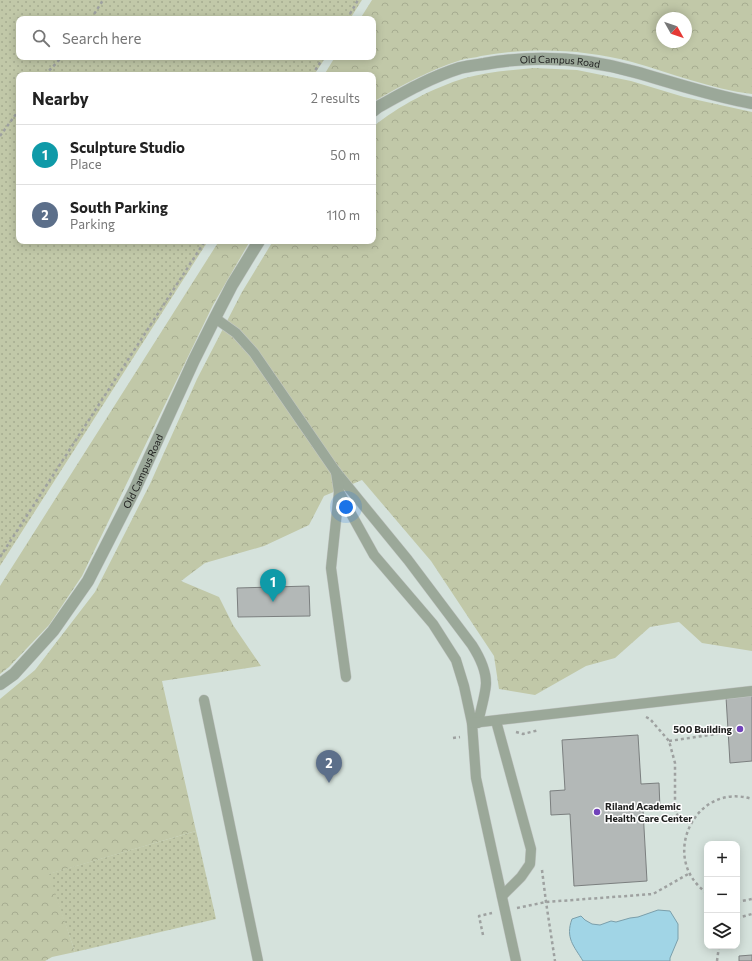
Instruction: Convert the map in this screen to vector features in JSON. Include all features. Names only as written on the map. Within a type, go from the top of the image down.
[{"type":"street","name":"Old Campus Road","points":[[376,109],[425,82],[461,68],[498,61],[536,58],[574,60],[632,71],[689,89],[752,103]]},
{"type":"street","name":"Old Campus Road","points":[[0,684],[14,674],[53,631],[88,581],[135,489],[194,360],[215,318],[232,285],[257,244]]},
{"type":"lane","points":[[215,318],[236,333],[254,353],[336,472],[408,560],[479,656],[486,683],[474,726]]},
{"type":"lane","points":[[336,472],[339,492],[331,568],[346,677]]},
{"type":"lane","points":[[339,492],[374,555],[433,624],[456,660],[474,726],[476,778],[516,961]]},
{"type":"lane","points":[[474,726],[497,725],[752,691]]},
{"type":"lane","points":[[204,700],[258,961]]},
{"type":"lane","points":[[497,725],[531,849],[530,864],[521,878],[502,896]]},
{"type":"path","points":[[93,16],[103,0]]},
{"type":"path","points":[[349,16],[358,0]]},
{"type":"path","points":[[48,72],[59,60]]},
{"type":"path","points":[[314,72],[322,60]]},
{"type":"path","points":[[0,136],[16,114]]},
{"type":"path","points":[[0,557],[203,244]]},
{"type":"path","points":[[644,715],[650,718],[669,741],[675,763],[675,813],[690,824]]},
{"type":"path","points":[[497,725],[523,734],[546,729]]},
{"type":"path","points":[[452,738],[474,726]]},
{"type":"path","points":[[669,741],[723,733]]},
{"type":"path","points":[[704,890],[693,880],[686,865],[683,848],[686,832],[690,824],[695,816],[709,804],[726,797],[744,796],[752,799]]},
{"type":"path","points":[[542,863],[555,961]]},
{"type":"path","points":[[483,935],[479,916],[546,902],[653,894],[690,873]]},
{"type":"path","points":[[740,901],[752,899]]},
{"type":"path","points":[[740,917],[752,914]]},
{"type":"path","points":[[717,961],[719,949]]},
{"type":"shaded area","points":[[362,0],[752,0],[752,961],[0,961],[0,566],[206,244],[376,244],[376,72],[316,72],[324,60],[376,60],[376,16],[352,16]]},
{"type":"green space","points":[[0,0],[362,0],[352,16],[16,16],[16,60],[324,60],[316,72],[16,72],[16,244],[206,244],[0,566]]},
{"type":"green space","points":[[372,0],[752,0],[752,94],[706,85],[632,62],[595,54],[576,52],[519,51],[461,60],[426,73],[376,100],[376,72],[326,72],[333,60],[376,60],[376,16],[362,16]]},
{"type":"green space","points":[[534,68],[577,70],[631,81],[684,97],[752,112],[752,651],[702,643],[679,622],[650,627],[615,658],[586,666],[535,695],[499,689],[494,656],[431,561],[362,480],[324,496],[309,525],[264,546],[205,563],[181,581],[219,597],[233,625],[261,666],[162,681],[196,831],[49,874],[75,952],[52,957],[45,961],[0,961],[0,699],[35,670],[95,592],[150,484],[197,379],[242,292],[271,244],[376,244],[376,125],[416,98],[453,82],[473,76],[508,70]]},
{"type":"green space","points":[[217,244],[248,244],[213,305],[82,576],[49,625],[9,667],[0,674],[0,586]]},
{"type":"green space","points":[[196,831],[216,919],[75,952],[48,874]]},
{"type":"water","points":[[658,910],[670,911],[678,924],[678,939],[670,961],[583,961],[570,937],[570,926],[572,919],[581,916],[592,924],[600,925],[611,921],[616,922],[638,917]]},
{"type":"building","points":[[309,586],[310,616],[238,617],[237,588]]},
{"type":"building","name":"500 Building","points":[[752,695],[752,761],[730,763],[726,697]]},
{"type":"building","name":"Riland Academic Health Care Center","points":[[638,735],[641,784],[659,783],[660,809],[643,810],[647,881],[574,886],[570,814],[551,815],[550,791],[565,790],[562,740]]},
{"type":"building","points":[[752,955],[752,961],[739,961],[739,956]]},
{"type":"place","name":"Sculpture Studio","points":[[273,602]]},
{"type":"place","name":"500 Building","points":[[740,729]]},
{"type":"place","name":"South Parking","points":[[329,783]]},
{"type":"place","name":"Riland Academic Health Care Center","points":[[597,812]]}]
